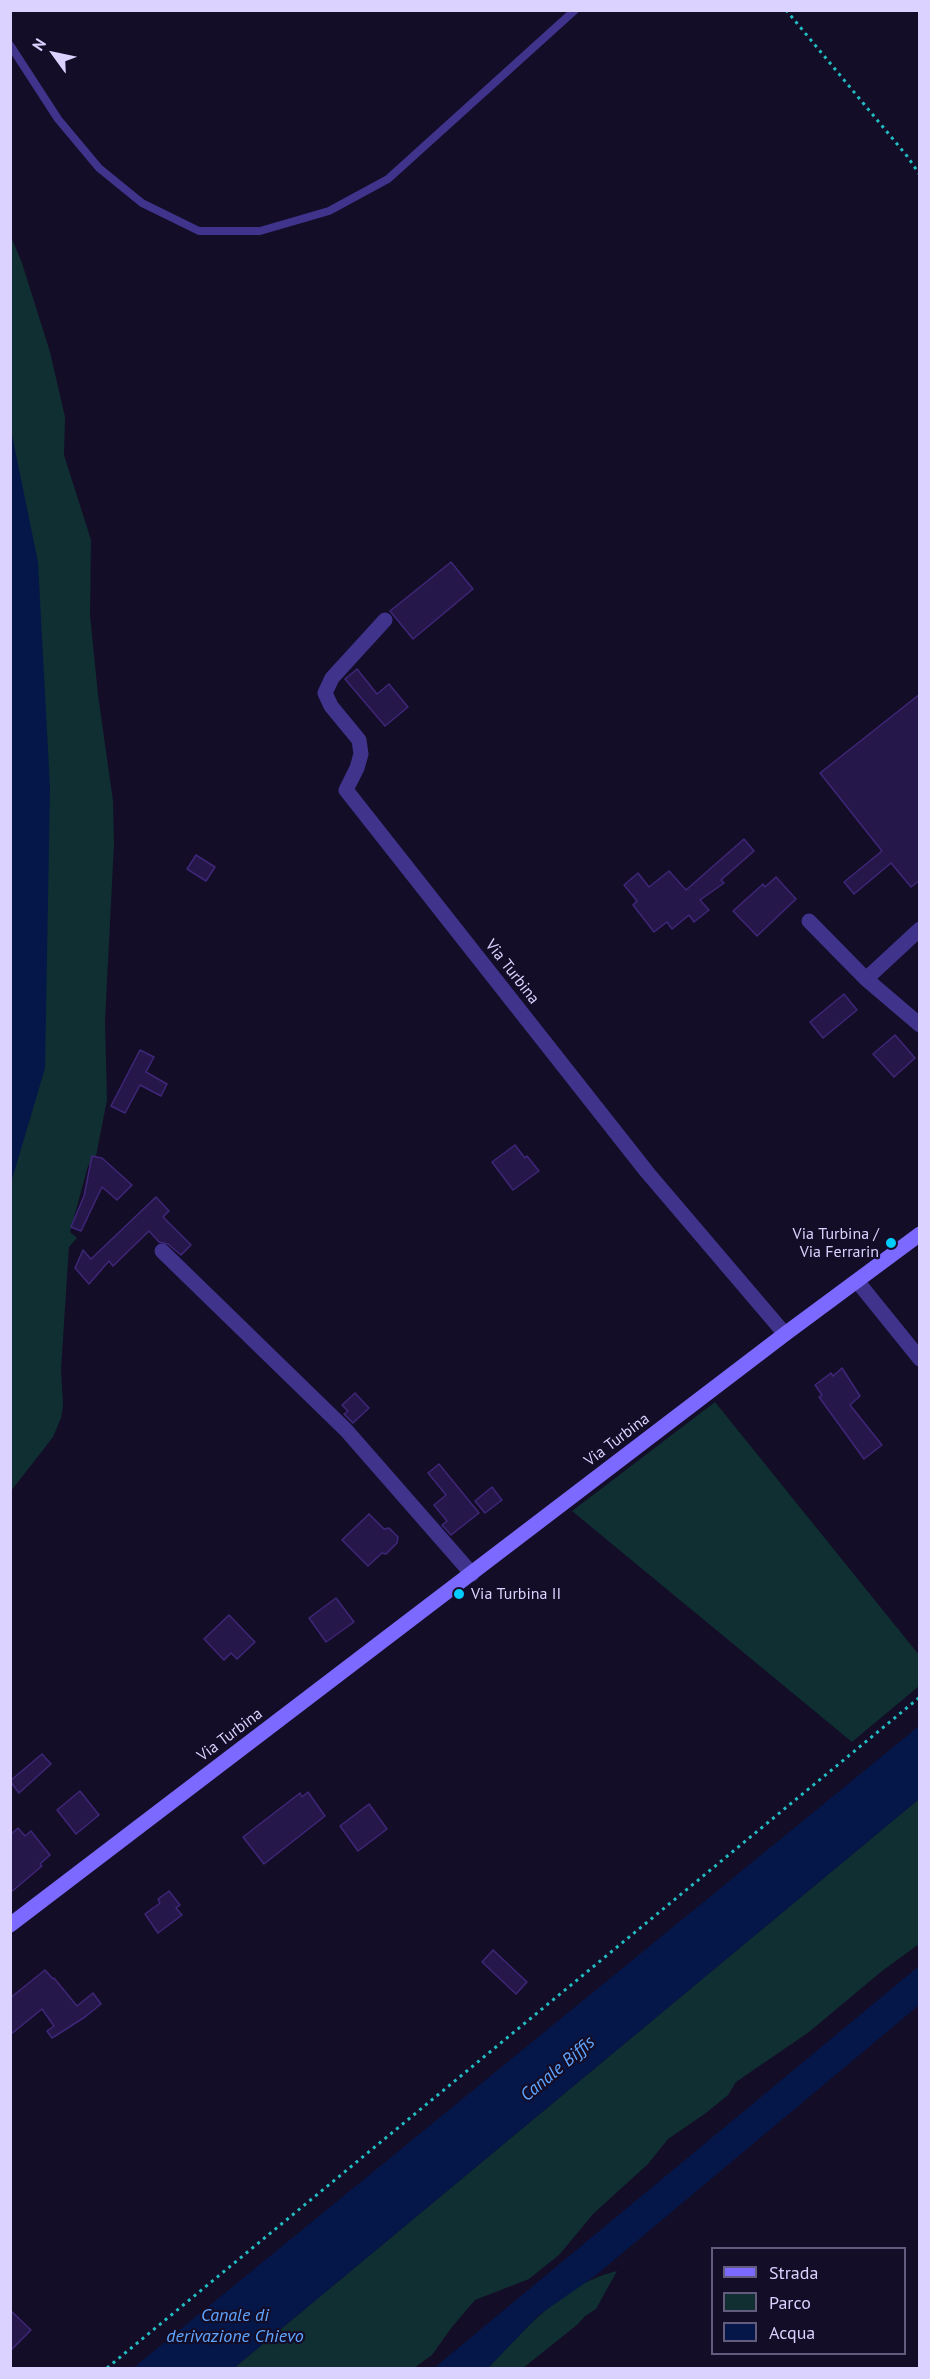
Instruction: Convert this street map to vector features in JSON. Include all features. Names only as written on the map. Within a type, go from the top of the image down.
[{"type":"street","name":"Via Turbina","points":[[385,620],[332,678],[326,693],[331,706],[359,741],[361,754],[346,790],[647,1172],[785,1334]]},
{"type":"street","points":[[808,921],[866,979],[920,1025]]},
{"type":"street","points":[[866,979],[920,929]]},
{"type":"street","name":"Via Turbina","points":[[10,1925],[785,1334],[920,1234]]},
{"type":"street","points":[[162,1251],[346,1430],[472,1574]]},
{"type":"street","points":[[856,1281],[920,1359]]},
{"type":"lane","points":[[10,45],[58,119],[99,168],[142,203],[199,231],[260,231],[329,211],[388,179],[574,10]]},
{"type":"path","points":[[786,10],[907,156],[920,175]]},
{"type":"path","points":[[107,2368],[920,1696]]},
{"type":"green space","points":[[10,234],[22,263],[50,352],[65,417],[64,455],[91,540],[90,615],[98,695],[113,801],[114,844],[105,1021],[107,1100],[96,1156],[88,1166],[70,1232],[77,1238],[69,1247],[61,1369],[63,1406],[53,1437],[11,1491]]},
{"type":"green space","points":[[715,1402],[919,1655],[919,1686],[852,1742],[572,1511]]},
{"type":"green space","points":[[919,1799],[919,1944],[882,1971],[809,2032],[736,2082],[728,2095],[668,2139],[648,2164],[593,2214],[560,2254],[529,2279],[475,2300],[432,2355],[414,2368],[234,2368]]},
{"type":"green space","points":[[617,2271],[596,2309],[523,2368],[488,2368],[531,2324],[562,2297],[597,2277]]},
{"type":"water","points":[[10,425],[38,562],[50,788],[45,1068],[11,1183]]},
{"type":"water","name":"Canale di derivazione Chievo","points":[[919,1726],[919,1799],[234,2368],[133,2368]]},
{"type":"water","points":[[919,1966],[919,2005],[595,2276],[539,2315],[488,2368],[434,2368]]},
{"type":"building","points":[[451,562],[473,589],[413,639],[390,611]]},
{"type":"building","points":[[357,669],[377,694],[389,684],[408,707],[385,726],[345,679]]},
{"type":"building","points":[[920,694],[920,880],[911,887],[891,863],[854,894],[844,882],[882,851],[820,773]]},
{"type":"building","points":[[744,839],[754,851],[721,880],[724,883],[700,900],[709,910],[694,922],[689,915],[672,929],[667,922],[654,932],[633,905],[637,901],[624,885],[638,873],[649,887],[669,871],[686,890]]},
{"type":"building","points":[[196,855],[215,867],[206,881],[187,869]]},
{"type":"building","points":[[776,877],[796,899],[757,936],[733,911],[763,884],[765,887]]},
{"type":"building","points":[[844,994],[857,1010],[823,1038],[810,1022]]},
{"type":"building","points":[[895,1035],[915,1058],[894,1077],[873,1054]]},
{"type":"building","points":[[140,1050],[154,1057],[146,1072],[167,1084],[161,1096],[140,1085],[125,1113],[111,1106]]},
{"type":"building","points":[[515,1145],[539,1171],[513,1190],[492,1162]]},
{"type":"building","points":[[92,1156],[102,1158],[132,1185],[117,1200],[102,1187],[81,1231],[71,1227],[84,1196]]},
{"type":"building","points":[[156,1197],[169,1211],[163,1217],[191,1245],[181,1255],[168,1244],[159,1242],[149,1231],[113,1266],[109,1261],[89,1284],[75,1268],[83,1250],[91,1259]]},
{"type":"building","points":[[842,1368],[860,1396],[850,1405],[882,1445],[864,1459],[819,1397],[822,1395],[815,1385],[831,1373],[833,1376]]},
{"type":"building","points":[[355,1393],[369,1408],[353,1423],[344,1414],[348,1411],[342,1405]]},
{"type":"building","points":[[439,1464],[479,1513],[451,1535],[442,1525],[447,1521],[434,1505],[446,1495],[428,1473]]},
{"type":"building","points":[[492,1487],[502,1500],[485,1513],[475,1501]]},
{"type":"building","points":[[369,1514],[384,1529],[389,1528],[398,1537],[397,1543],[386,1554],[382,1553],[368,1566],[342,1540]]},
{"type":"building","points":[[336,1598],[354,1622],[326,1642],[309,1618]]},
{"type":"building","points":[[229,1615],[255,1642],[237,1659],[231,1653],[224,1660],[204,1639]]},
{"type":"building","points":[[42,1754],[51,1764],[19,1793],[10,1781]]},
{"type":"building","points":[[80,1791],[99,1815],[76,1834],[57,1810]]},
{"type":"building","points":[[308,1792],[325,1816],[264,1864],[243,1837],[300,1793],[302,1797]]},
{"type":"building","points":[[369,1804],[387,1829],[358,1851],[340,1826]]},
{"type":"building","points":[[18,1828],[25,1836],[31,1831],[50,1855],[40,1864],[42,1866],[10,1893],[10,1835]]},
{"type":"building","points":[[169,1891],[180,1905],[176,1908],[182,1915],[158,1933],[145,1914],[160,1903],[158,1899]]},
{"type":"building","points":[[493,1950],[527,1982],[516,1994],[482,1962]]},
{"type":"building","points":[[45,1970],[77,2006],[93,1993],[101,2004],[52,2038],[47,2031],[54,2026],[42,2009],[10,2035],[10,1998]]},
{"type":"building","points":[[10,2310],[31,2330],[10,2351]]},
{"type":"place","name":"Via Turbina / Via Ferrarin","points":[[891,1243]]},
{"type":"place","name":"Via Turbina II","points":[[459,1594]]},
{"type":"water label","name":"Canale Biffis","points":[[558,2069]]}]
